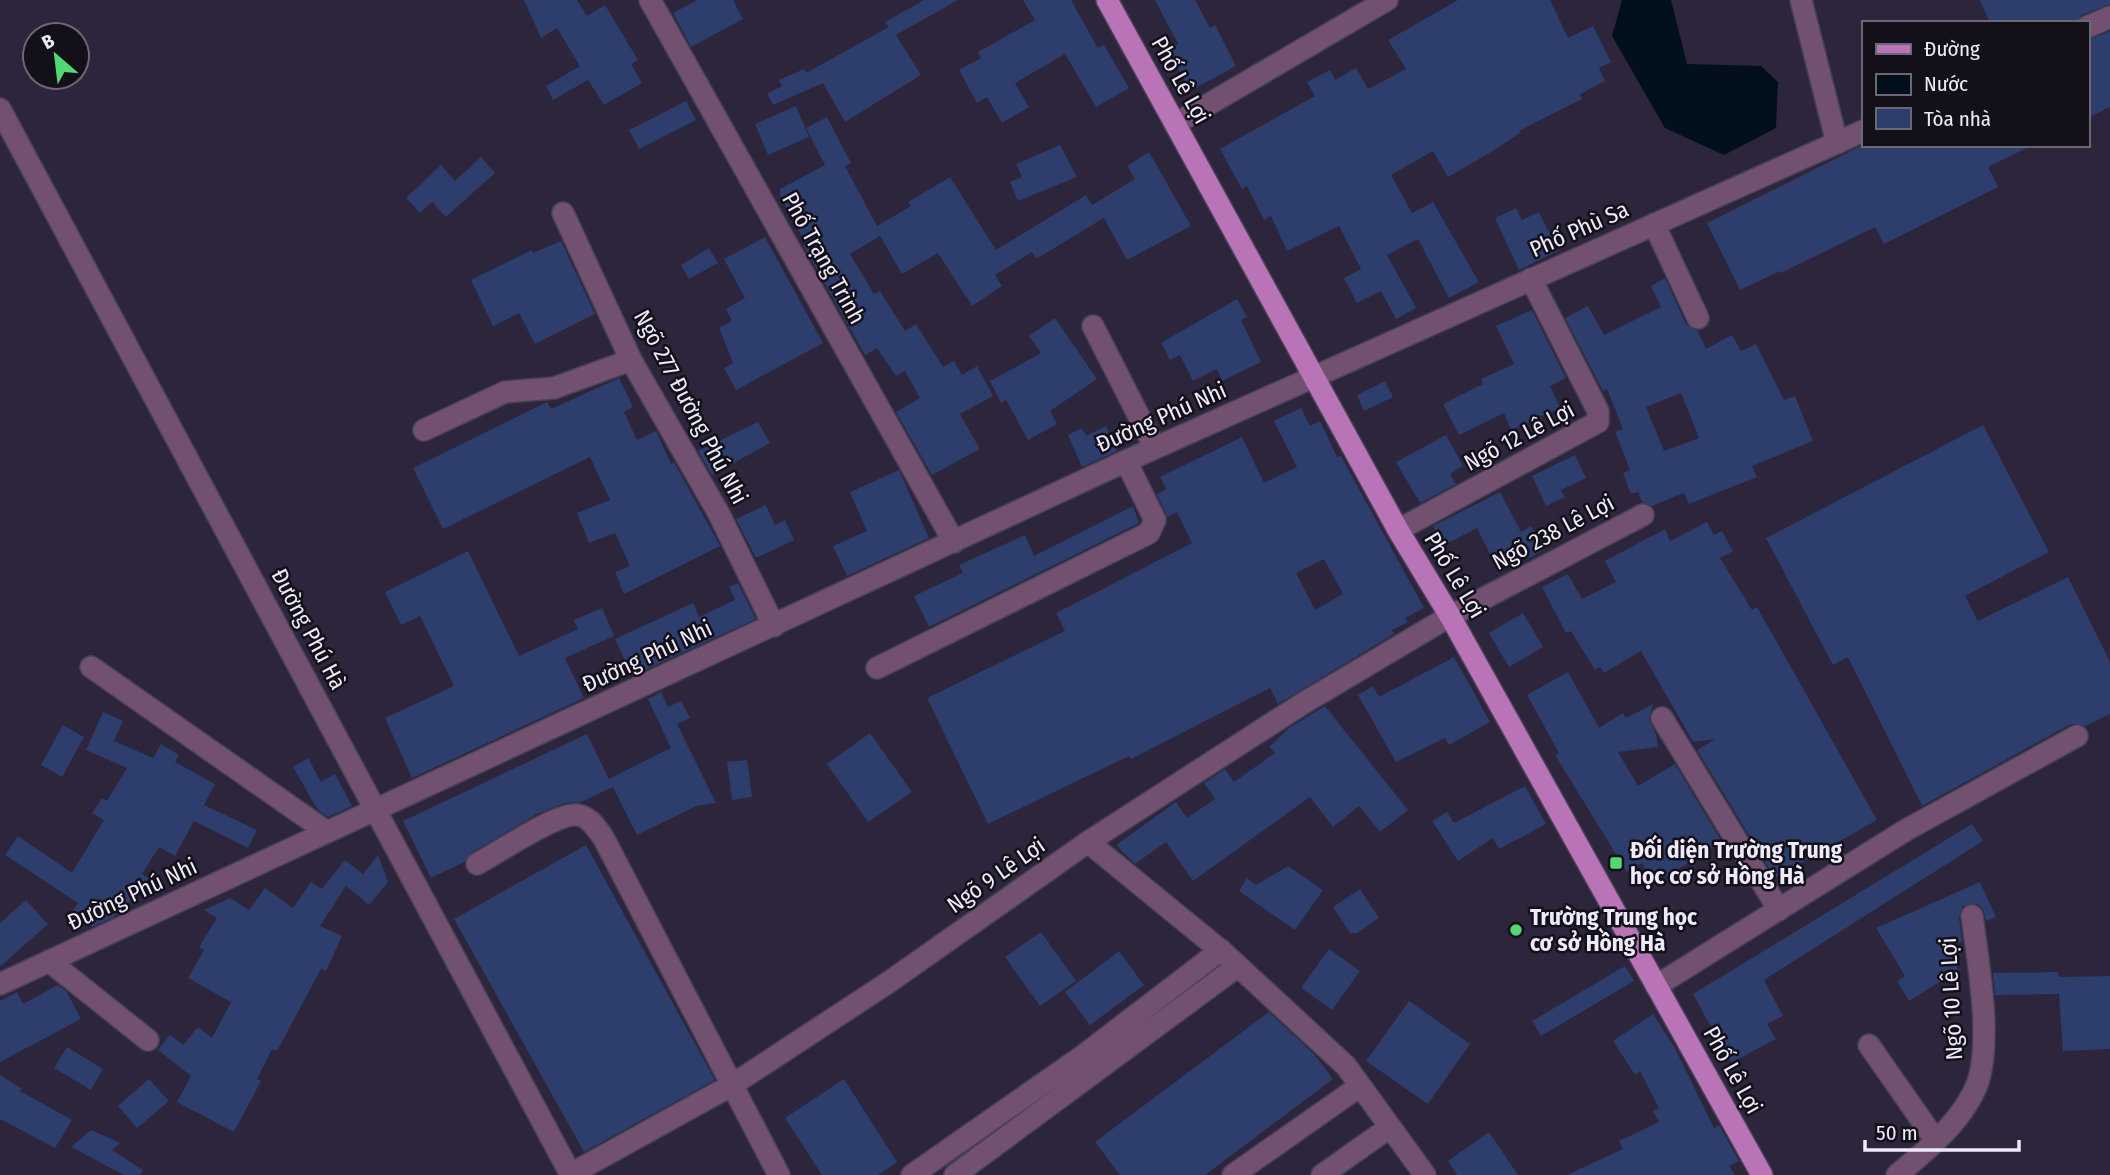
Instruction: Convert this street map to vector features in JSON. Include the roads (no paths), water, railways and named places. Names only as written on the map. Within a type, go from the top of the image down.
[{"type":"main road","name":"Phố Lê Lợi","points":[[1107,0],[1398,530],[1450,616],[1762,1175]]},
{"type":"street","name":"Phố Trạng Trình","points":[[650,0],[954,542]]},
{"type":"street","points":[[1175,124],[1387,0]]},
{"type":"street","points":[[1801,0],[1837,143]]},
{"type":"street","points":[[2089,26],[2110,17]]},
{"type":"street","name":"Đường Phú Hà","points":[[0,108],[571,1175]]},
{"type":"street","name":"Phố Phù Sa","points":[[1316,378],[1862,131]]},
{"type":"street","name":"Ngõ 277 Đường Phú Nhi","points":[[563,213],[631,360],[719,514],[774,626]]},
{"type":"street","points":[[1654,224],[1698,318]]},
{"type":"street","name":"Ngõ 12 Lê Lợi","points":[[1398,530],[1598,422],[1598,411],[1531,279]]},
{"type":"street","points":[[1093,326],[1156,448]]},
{"type":"street","points":[[424,430],[505,392],[554,388],[631,360]]},
{"type":"street","name":"Đường Phú Nhi","points":[[0,984],[1126,461],[1316,378]]},
{"type":"street","points":[[877,668],[1149,533],[1155,520],[1126,461]]},
{"type":"street","name":"Ngõ 238 Lê Lợi","points":[[1450,616],[1643,515]]},
{"type":"street","name":"Ngõ 9 Lê Lợi","points":[[571,1175],[732,1086],[889,982],[1088,842],[1302,705],[1450,616]]},
{"type":"street","points":[[91,667],[327,832]]},
{"type":"street","points":[[1662,718],[1779,910]]},
{"type":"street","points":[[1656,986],[1906,830],[2077,736]]},
{"type":"street","points":[[477,864],[559,819],[577,815],[591,821],[603,837],[779,1175]]},
{"type":"street","points":[[1088,842],[1221,950],[1346,1066],[1425,1175]]},
{"type":"street","name":"Ngõ 10 Lê Lợi","points":[[1898,1175],[1936,1141],[1960,1112],[1977,1083],[1983,1060],[1981,990],[1972,916]]},
{"type":"street","points":[[912,1175],[1084,1055],[1221,950]]},
{"type":"street","points":[[50,961],[148,1040]]},
{"type":"street","points":[[955,1175],[1238,966]]},
{"type":"street","points":[[1869,1045],[1936,1141]]},
{"type":"street","points":[[1233,1175],[1360,1086]]},
{"type":"street","points":[[1322,1175],[1390,1127]]},
{"type":"water","points":[[1622,0],[1671,0],[1687,64],[1761,66],[1778,82],[1776,128],[1724,155],[1665,128],[1612,36]]},
{"type":"place","name":"Đối diện Trường Trung học cơ sở Hồng Hà","points":[[1616,863]]},
{"type":"place","name":"Trường Trung học cơ sở Hồng Hà","points":[[1516,930]]}]
